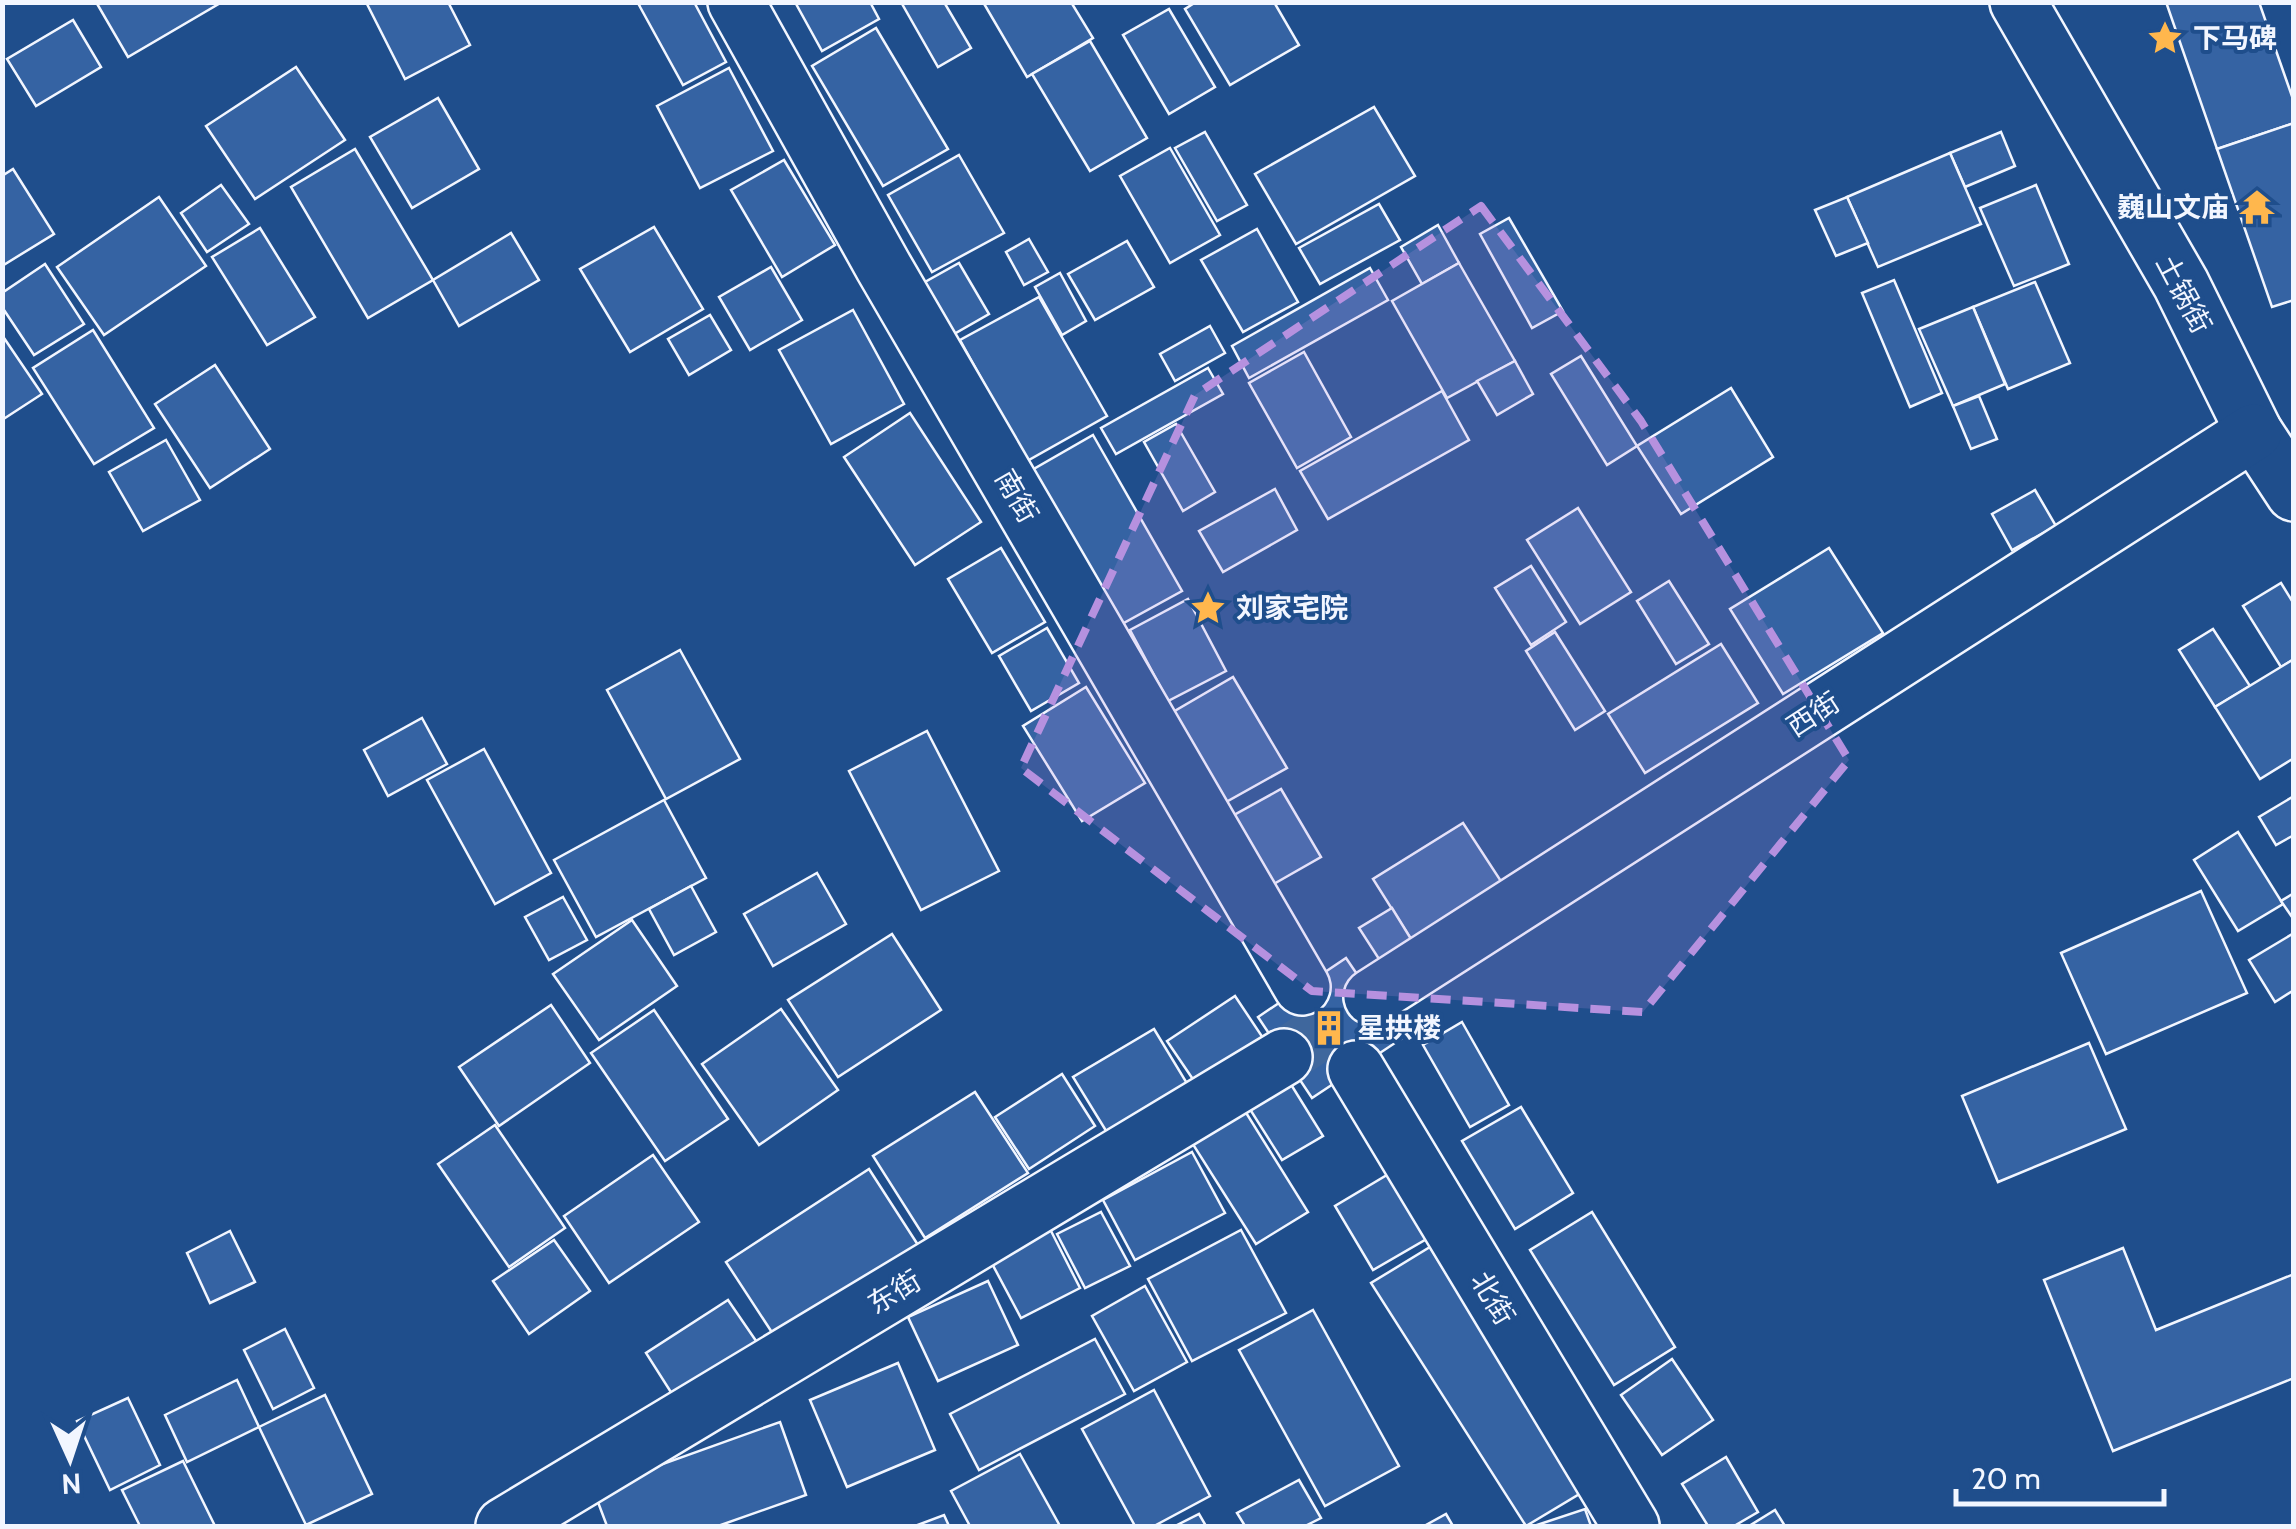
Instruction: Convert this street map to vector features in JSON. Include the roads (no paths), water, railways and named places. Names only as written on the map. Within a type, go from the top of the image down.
[{"type":"street","name":"南街","points":[[736,2],[1302,986]]},
{"type":"street","name":"土锅街","points":[[2018,2],[2181,284],[2254,432],[2294,493]]},
{"type":"street","name":"西街","points":[[1372,997],[2254,432]]},
{"type":"street","name":"东街","points":[[531,1519],[1284,1057]]},
{"type":"street","name":"北街","points":[[1356,1070],[1631,1526]]},
{"type":"tunnel","points":[[1284,1057],[1372,997]]},
{"type":"place","name":"下马碑","points":[[2165,38]]},
{"type":"place","name":"巍山文庙","points":[[2257,207]]},
{"type":"place","name":"刘家宅院","points":[[1208,608]]},
{"type":"place","name":"星拱楼","points":[[1329,1028]]}]
